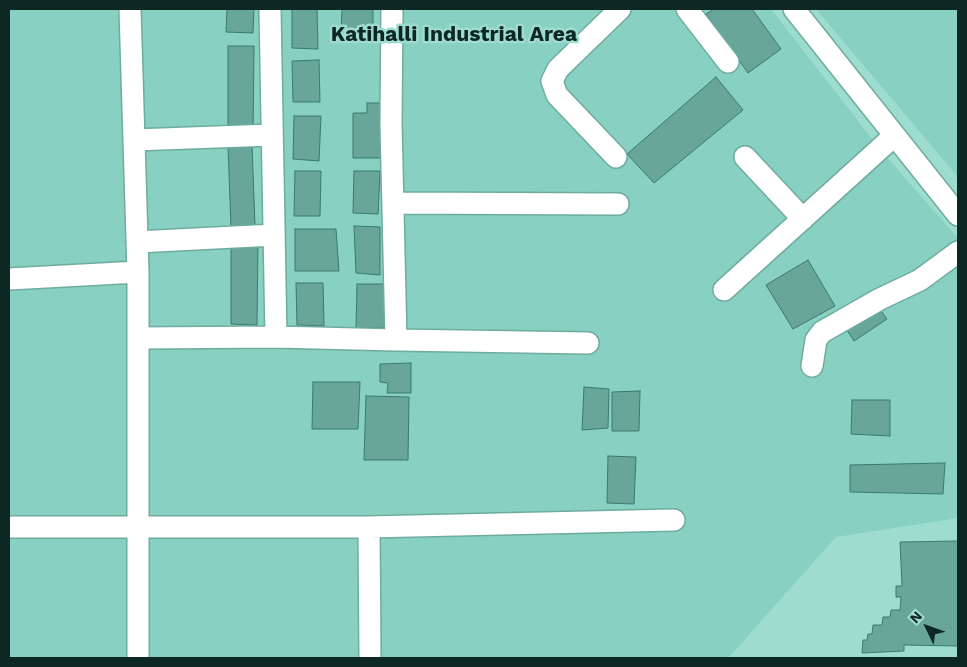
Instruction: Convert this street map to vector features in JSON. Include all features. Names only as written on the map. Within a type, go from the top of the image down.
[{"type":"street","points":[[130,9],[138,272],[138,658]]},
{"type":"street","points":[[270,9],[276,337]]},
{"type":"street","points":[[392,9],[396,340]]},
{"type":"street","points":[[616,157],[556,95],[552,81],[558,69],[620,9]]},
{"type":"street","points":[[687,9],[728,62]]},
{"type":"street","points":[[794,9],[958,215]]},
{"type":"street","points":[[134,140],[272,135]]},
{"type":"street","points":[[724,290],[894,136]]},
{"type":"street","points":[[745,157],[802,219]]},
{"type":"street","points":[[393,204],[618,204]]},
{"type":"street","points":[[137,242],[274,235]]},
{"type":"street","points":[[812,366],[816,340],[822,332],[880,299],[920,280],[958,252]]},
{"type":"street","points":[[9,279],[138,272]]},
{"type":"street","points":[[138,338],[276,337],[588,343]]},
{"type":"street","points":[[9,527],[368,528],[674,520]]},
{"type":"street","points":[[368,528],[370,658]]},
{"type":"shaded area","points":[[9,9],[771,9],[882,152],[958,238],[958,518],[836,537],[728,658],[9,658]]},
{"type":"shaded area","points":[[816,9],[958,9],[958,177]]},
{"type":"building","points":[[227,9],[254,9],[253,33],[226,32]]},
{"type":"building","points":[[292,9],[317,9],[318,49],[292,48]]},
{"type":"building","points":[[342,9],[373,9],[373,38],[341,36]]},
{"type":"building","points":[[714,9],[752,9],[781,49],[748,73],[706,14]]},
{"type":"building","points":[[228,46],[254,46],[253,133],[228,132]]},
{"type":"building","points":[[319,60],[320,102],[293,102],[292,61]]},
{"type":"building","points":[[716,77],[743,110],[654,183],[627,154]]},
{"type":"building","points":[[367,103],[381,103],[381,158],[353,158],[353,113],[367,113]]},
{"type":"building","points":[[294,116],[321,116],[319,161],[293,159]]},
{"type":"building","points":[[252,145],[255,226],[231,228],[228,146]]},
{"type":"building","points":[[295,171],[321,171],[320,216],[294,216]]},
{"type":"building","points":[[354,171],[380,171],[378,214],[353,213]]},
{"type":"building","points":[[354,226],[380,227],[380,275],[356,273]]},
{"type":"building","points":[[295,229],[336,229],[339,271],[295,271]]},
{"type":"building","points":[[258,242],[257,325],[231,324],[231,243]]},
{"type":"building","points":[[808,260],[835,306],[793,329],[766,285]]},
{"type":"building","points":[[296,283],[323,283],[324,326],[297,325]]},
{"type":"building","points":[[357,284],[385,284],[385,328],[356,328]]},
{"type":"building","points":[[875,303],[887,319],[854,341],[843,324]]},
{"type":"building","points":[[411,363],[411,393],[387,393],[388,383],[380,382],[380,364]]},
{"type":"building","points":[[313,382],[360,382],[358,429],[312,429]]},
{"type":"building","points":[[584,387],[609,389],[608,428],[582,430]]},
{"type":"building","points":[[640,391],[639,431],[612,431],[612,392]]},
{"type":"building","points":[[366,396],[409,397],[408,460],[364,460]]},
{"type":"building","points":[[852,400],[890,400],[890,436],[851,434]]},
{"type":"building","points":[[608,456],[636,457],[634,504],[607,503]]},
{"type":"building","points":[[945,463],[943,494],[850,492],[850,465]]},
{"type":"building","points":[[958,541],[958,646],[904,645],[904,651],[862,653],[863,640],[867,640],[868,634],[872,634],[873,625],[882,625],[883,617],[890,617],[891,610],[900,610],[901,597],[896,597],[896,586],[902,586],[900,542]]},
{"type":"district","name":"Katihalli Industrial Area","points":[[454,35]]}]
